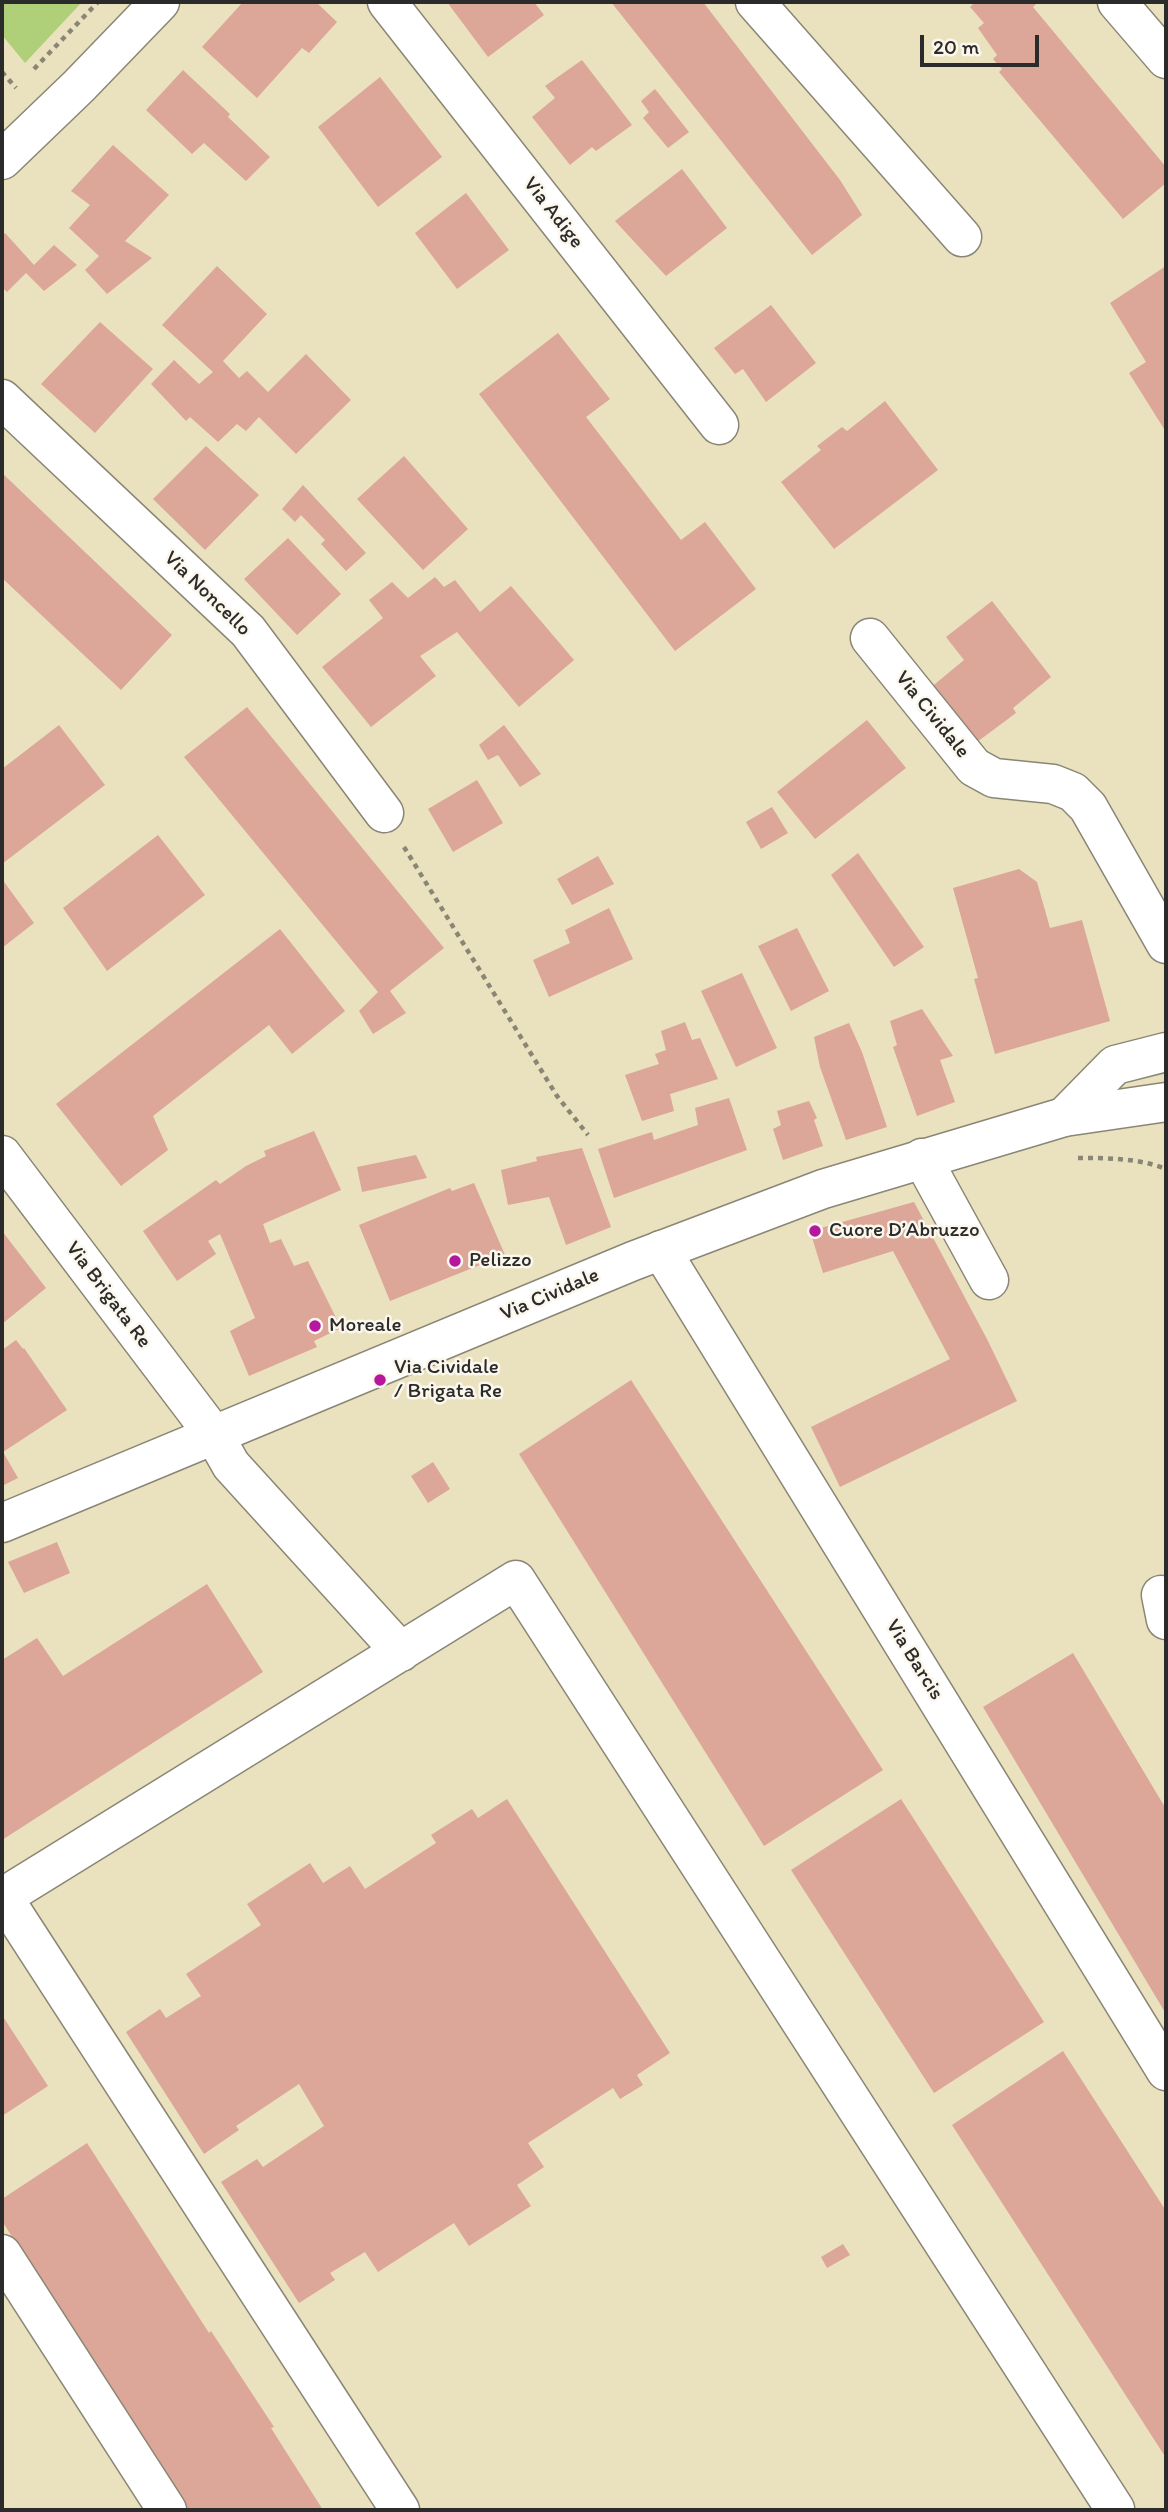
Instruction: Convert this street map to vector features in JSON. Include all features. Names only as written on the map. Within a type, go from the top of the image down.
[{"type":"street","points":[[2,160],[79,86],[160,2]]},
{"type":"street","name":"Via Adige","points":[[387,2],[719,425]]},
{"type":"street","points":[[755,2],[962,237]]},
{"type":"street","points":[[1118,2],[1166,59]]},
{"type":"street","name":"Via Noncello","points":[[2,399],[248,631],[384,813]]},
{"type":"street","name":"Via Cividale","points":[[870,638],[974,767],[994,778],[1053,784],[1073,792],[1088,807],[1166,944]]},
{"type":"street","points":[[1064,1116],[1115,1065],[1166,1052]]},
{"type":"street","name":"Via Cividale","points":[[2,1522],[661,1250],[823,1189],[1064,1116],[1166,1102]]},
{"type":"street","name":"Via Cividale","points":[[1111,1110],[1166,1122]]},
{"type":"street","name":"Via Brigata Re","points":[[2,1155],[214,1435],[231,1465],[401,1652]]},
{"type":"street","points":[[922,1158],[989,1280]]},
{"type":"street","name":"Via Barcis","points":[[661,1250],[1166,2071]]},
{"type":"street","points":[[400,2510],[3,1897],[516,1580],[1115,2509],[1112,2510]]},
{"type":"street","points":[[2,2254],[167,2510]]},
{"type":"path","points":[[34,70],[98,2]]},
{"type":"path","points":[[2,72],[15,90],[24,80]]},
{"type":"path","points":[[384,813],[557,1096],[587,1135]]},
{"type":"path","points":[[1068,1158],[1117,1158],[1150,1163],[1166,1169]]},
{"type":"green space","points":[[2,2],[82,2],[25,63],[2,35]]},
{"type":"building","points":[[243,2],[316,2],[337,22],[309,53],[302,48],[257,98],[202,47]]},
{"type":"building","points":[[447,2],[534,2],[544,15],[488,57]]},
{"type":"building","points":[[611,2],[703,2],[840,180],[862,215],[812,255]]},
{"type":"building","points":[[971,2],[1036,2],[1033,7],[1166,167],[1166,183],[1123,219],[999,72],[1002,69],[993,59],[997,55],[978,28],[984,23],[970,7],[973,4]]},
{"type":"building","points":[[582,60],[632,125],[596,151],[592,147],[570,165],[532,117],[555,98],[545,86]]},
{"type":"building","points":[[183,70],[230,114],[228,117],[270,157],[246,181],[204,143],[192,154],[146,110]]},
{"type":"building","points":[[380,77],[442,157],[378,207],[318,127]]},
{"type":"building","points":[[655,89],[689,132],[668,148],[643,118],[649,112],[641,101]]},
{"type":"building","points":[[113,145],[169,195],[125,241],[152,258],[107,294],[85,270],[99,256],[69,228],[90,205],[71,191]]},
{"type":"building","points":[[682,169],[727,228],[666,276],[615,221]]},
{"type":"building","points":[[466,193],[509,250],[457,289],[415,233]]},
{"type":"building","points":[[5,233],[34,265],[54,245],[77,265],[44,291],[26,273],[7,292],[2,287],[2,236]]},
{"type":"building","points":[[217,266],[267,314],[223,361],[239,378],[247,371],[268,392],[306,354],[351,400],[296,454],[259,417],[246,431],[237,424],[218,442],[190,417],[186,421],[151,384],[174,360],[199,384],[213,372],[162,325]]},
{"type":"building","points":[[1166,266],[1166,432],[1129,373],[1146,362],[1110,303]]},
{"type":"building","points":[[771,305],[816,363],[766,402],[743,369],[735,374],[714,348]]},
{"type":"building","points":[[100,322],[153,369],[95,433],[41,384]]},
{"type":"building","points":[[558,333],[610,399],[586,417],[681,540],[705,522],[756,589],[675,651],[479,394]]},
{"type":"building","points":[[885,401],[938,470],[834,549],[781,482],[821,450],[817,446],[842,427],[847,431]]},
{"type":"building","points":[[206,446],[259,495],[205,550],[153,499]]},
{"type":"building","points":[[404,456],[468,529],[423,570],[357,499]]},
{"type":"building","points":[[2,473],[172,635],[121,690],[2,578]]},
{"type":"building","points":[[303,485],[366,553],[346,571],[321,544],[325,540],[301,515],[295,522],[282,509]]},
{"type":"building","points":[[288,538],[341,594],[297,635],[244,579]]},
{"type":"building","points":[[435,577],[444,587],[455,580],[480,612],[511,586],[574,660],[519,707],[457,632],[420,656],[436,676],[371,727],[322,667],[383,618],[369,600],[392,582],[408,598]]},
{"type":"building","points":[[992,601],[1051,677],[1013,708],[1016,713],[973,745],[929,689],[964,660],[946,637]]},
{"type":"building","points":[[247,707],[444,948],[390,991],[406,1013],[373,1034],[359,1011],[378,992],[184,757]]},
{"type":"building","points":[[867,720],[906,768],[815,839],[777,792]]},
{"type":"building","points":[[59,725],[105,785],[2,864],[2,769]]},
{"type":"building","points":[[504,725],[541,774],[520,787],[498,755],[488,760],[479,745]]},
{"type":"building","points":[[477,780],[503,823],[453,852],[428,809]]},
{"type":"building","points":[[772,807],[788,833],[761,849],[746,822]]},
{"type":"building","points":[[158,835],[205,895],[107,971],[63,908]]},
{"type":"building","points":[[858,853],[924,947],[894,967],[831,875]]},
{"type":"building","points":[[598,856],[614,884],[572,905],[557,879]]},
{"type":"building","points":[[1019,869],[1037,882],[1050,928],[1082,920],[1110,1021],[995,1054],[974,979],[978,978],[953,888]]},
{"type":"building","points":[[2,879],[34,923],[2,948]]},
{"type":"building","points":[[609,908],[633,959],[549,997],[533,960],[570,943],[565,930]]},
{"type":"building","points":[[797,928],[829,991],[791,1011],[758,946]]},
{"type":"building","points":[[280,929],[345,1011],[292,1054],[269,1025],[153,1116],[168,1150],[121,1186],[56,1104]]},
{"type":"building","points":[[742,973],[777,1048],[736,1067],[701,991]]},
{"type":"building","points":[[922,1009],[953,1056],[940,1060],[955,1102],[917,1116],[893,1047],[897,1045],[890,1021]]},
{"type":"building","points":[[685,1022],[692,1040],[700,1038],[718,1079],[670,1094],[674,1111],[642,1121],[625,1075],[659,1064],[655,1054],[666,1050],[661,1031]]},
{"type":"building","points":[[849,1023],[862,1052],[887,1127],[846,1140],[820,1067],[814,1037]]},
{"type":"building","points":[[729,1098],[747,1150],[614,1198],[598,1149],[652,1132],[654,1140],[698,1125],[695,1108]]},
{"type":"building","points":[[809,1101],[817,1118],[814,1120],[823,1146],[783,1160],[773,1129],[781,1125],[777,1111]]},
{"type":"building","points":[[314,1131],[341,1190],[263,1224],[270,1243],[281,1239],[294,1266],[308,1261],[341,1328],[314,1341],[317,1347],[249,1376],[230,1331],[255,1318],[220,1234],[208,1241],[216,1254],[177,1281],[143,1231],[216,1180],[220,1184],[266,1156],[264,1151]]},
{"type":"building","points":[[582,1148],[611,1227],[566,1245],[549,1197],[508,1205],[501,1170],[537,1161],[536,1157]]},
{"type":"building","points":[[416,1155],[427,1178],[362,1192],[357,1167]]},
{"type":"building","points":[[474,1183],[505,1255],[390,1301],[359,1225],[450,1188],[452,1191]]},
{"type":"building","points":[[914,1202],[1017,1401],[840,1487],[811,1427],[950,1359],[893,1251],[823,1273],[810,1231]]},
{"type":"building","points":[[2,1231],[46,1288],[2,1324]]},
{"type":"building","points":[[16,1340],[67,1410],[3,1452],[18,1478],[2,1486],[2,1350]]},
{"type":"building","points":[[631,1380],[883,1770],[764,1846],[519,1454]]},
{"type":"building","points":[[433,1462],[450,1489],[428,1503],[411,1476]]},
{"type":"building","points":[[57,1542],[70,1573],[24,1593],[8,1562]]},
{"type":"building","points":[[207,1584],[263,1672],[2,1840],[2,1660],[37,1638],[63,1676]]},
{"type":"building","points":[[1073,1653],[1166,1809],[1166,2014],[983,1707]]},
{"type":"building","points":[[507,1799],[670,2053],[637,2075],[643,2085],[620,2099],[613,2088],[528,2143],[544,2167],[517,2185],[531,2206],[469,2246],[454,2223],[378,2272],[365,2252],[330,2273],[335,2280],[299,2303],[221,2182],[257,2159],[263,2167],[324,2126],[299,2084],[236,2126],[239,2130],[204,2154],[126,2032],[160,2009],[166,2018],[201,1996],[186,1974],[261,1925],[247,1904],[310,1863],[323,1883],[350,1866],[365,1889],[436,1843],[431,1835],[472,1809],[478,1818]]},
{"type":"building","points":[[901,1799],[1044,2022],[934,2093],[791,1870]]},
{"type":"building","points":[[2,2015],[48,2086],[2,2116]]},
{"type":"building","points":[[1063,2051],[1166,2211],[1166,2458],[952,2125]]},
{"type":"building","points":[[87,2143],[209,2333],[211,2331],[274,2427],[271,2428],[323,2510],[187,2510],[2,2221],[2,2199]]},
{"type":"building","points":[[843,2244],[850,2255],[827,2268],[821,2257]]},
{"type":"place","name":"Cuore D’Abruzzo","points":[[815,1231]]},
{"type":"place","name":"Pelizzo","points":[[455,1261]]},
{"type":"place","name":"Moreale","points":[[315,1326]]},
{"type":"place","name":"Via Cividale / Brigata Re","points":[[380,1380]]}]
